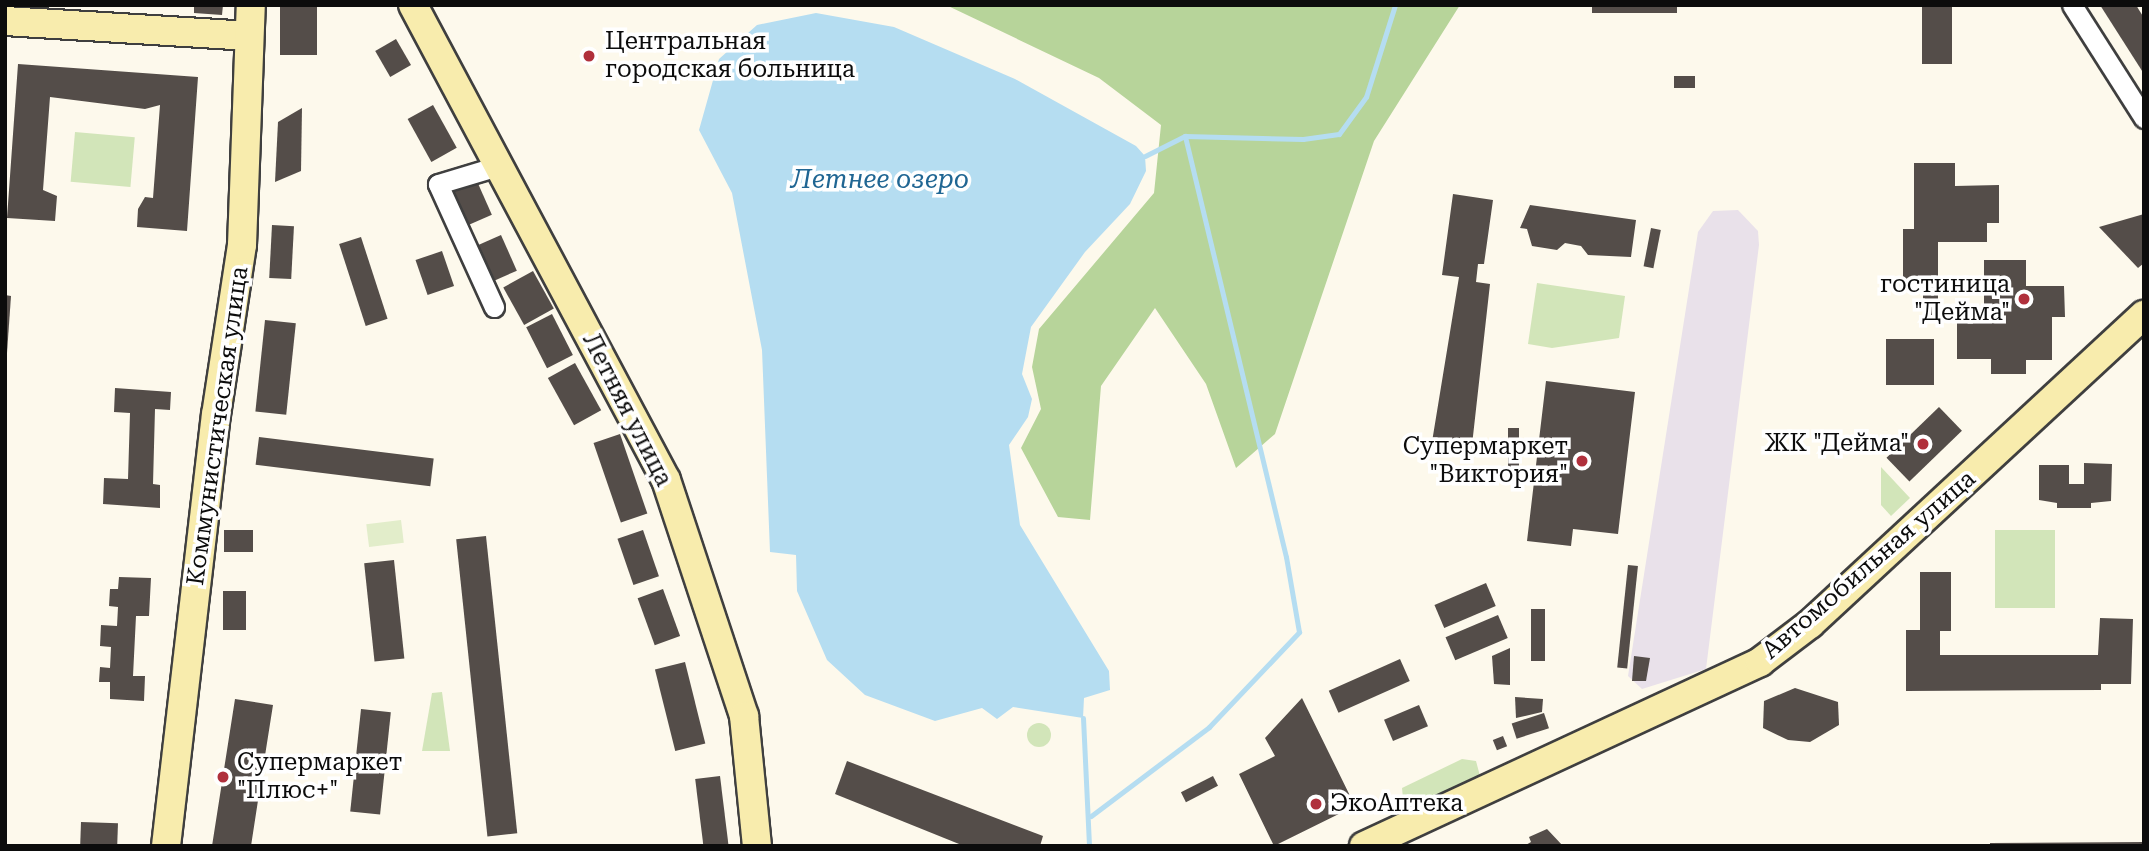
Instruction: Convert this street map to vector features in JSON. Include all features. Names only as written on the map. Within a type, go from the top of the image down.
[{"type":"street","name":"Коммунистическая улица","points":[[166,846],[216,415],[242,254],[251,68],[247,36],[251,5]]},
{"type":"street","name":"Летняя улица","points":[[413,5],[666,480],[744,716],[757,846]]},
{"type":"street","points":[[2072,5],[2144,118]]},
{"type":"street","points":[[5,21],[247,36]]},
{"type":"street","points":[[494,307],[439,184],[498,166]]},
{"type":"street","name":"Автомобильная улица","points":[[1364,846],[1394,839],[1760,662],[1810,624],[2144,315]]},
{"type":"shaded area","points":[[1738,210],[1758,231],[1759,245],[1706,669],[1642,689],[1628,676],[1698,232],[1713,211]]},
{"type":"green space","points":[[946,5],[1460,5],[1374,141],[1275,434],[1236,468],[1206,384],[1155,308],[1101,386],[1090,520],[1058,517],[1021,448],[1041,409],[1032,367],[1039,329],[1154,193],[1161,125],[1099,78]]},
{"type":"green space","points":[[75,132],[135,137],[130,187],[71,182]]},
{"type":"green space","points":[[1537,283],[1625,296],[1619,338],[1552,348],[1528,344]]},
{"type":"green space","points":[[1881,467],[1910,498],[1891,516],[1881,505]]},
{"type":"green space","points":[[401,520],[404,543],[369,547],[366,524]]},
{"type":"green space","points":[[1995,530],[2055,530],[2055,608],[1995,608]]},
{"type":"green space","points":[[442,692],[450,751],[422,751],[432,693]]},
{"type":"green space","points":[[1039,723],[1050,730],[1051,735],[1044,746],[1039,747],[1028,740],[1027,735],[1034,724]]},
{"type":"green space","points":[[1462,759],[1476,761],[1480,776],[1475,782],[1416,811],[1404,809],[1402,788]]},
{"type":"water","name":"Летнее озеро","points":[[816,13],[894,27],[1015,79],[1136,146],[1145,156],[1146,171],[1130,204],[1085,252],[1031,327],[1022,374],[1032,399],[1028,417],[1009,445],[1020,525],[1109,671],[1110,690],[1084,698],[1083,718],[1013,707],[997,719],[982,708],[935,721],[865,695],[827,660],[797,591],[796,555],[770,552],[762,350],[732,193],[699,130],[719,59],[757,25]]},
{"type":"building","points":[[194,5],[223,5],[222,15],[194,13]]},
{"type":"building","points":[[280,5],[317,5],[317,55],[280,55]]},
{"type":"building","points":[[1592,5],[1677,5],[1677,13],[1592,13]]},
{"type":"building","points":[[1922,5],[1952,5],[1952,64],[1922,64]]},
{"type":"building","points":[[2100,5],[2136,5],[2144,18],[2144,74]]},
{"type":"building","points":[[396,39],[411,65],[390,77],[375,51]]},
{"type":"building","points":[[18,64],[198,77],[187,231],[137,227],[138,209],[145,197],[153,198],[160,105],[145,109],[50,97],[43,190],[57,196],[55,221],[7,218]]},
{"type":"building","points":[[1674,76],[1695,76],[1695,88],[1674,88]]},
{"type":"building","points":[[433,105],[457,148],[431,162],[408,119]]},
{"type":"building","points":[[302,108],[301,171],[275,182],[278,122]]},
{"type":"building","points":[[1914,163],[1955,163],[1955,186],[1999,185],[1999,223],[1987,223],[1987,242],[1938,242],[1938,322],[1923,322],[1923,292],[1903,292],[1903,229],[1914,229]]},
{"type":"building","points":[[476,179],[492,215],[464,227],[449,191]]},
{"type":"building","points":[[1453,194],[1493,200],[1484,264],[1478,264],[1476,282],[1490,284],[1471,454],[1431,448],[1459,277],[1442,275]]},
{"type":"building","points":[[1530,205],[1636,220],[1631,257],[1588,255],[1581,246],[1565,243],[1557,250],[1532,246],[1527,229],[1520,228]]},
{"type":"building","points":[[2144,214],[2144,263],[2138,268],[2099,227]]},
{"type":"building","points":[[272,225],[294,226],[291,279],[269,278]]},
{"type":"building","points":[[1651,228],[1661,230],[1653,268],[1644,266]]},
{"type":"building","points":[[501,235],[517,271],[489,283],[473,248]]},
{"type":"building","points":[[361,237],[388,319],[366,326],[339,244]]},
{"type":"building","points":[[442,251],[454,286],[428,295],[416,260]]},
{"type":"building","points":[[1984,260],[2026,260],[2026,286],[2064,286],[2065,317],[2052,317],[2052,360],[2026,360],[2026,374],[1991,374],[1991,359],[1957,359],[1957,312],[1984,312]]},
{"type":"building","points":[[533,271],[554,309],[524,325],[503,287]]},
{"type":"building","points":[[5,295],[11,296],[7,353],[5,353]]},
{"type":"building","points":[[552,314],[573,355],[547,368],[526,327]]},
{"type":"building","points":[[265,320],[296,323],[286,415],[255,411]]},
{"type":"building","name":"ЖК \"Дейма\"","points":[[1886,339],[1934,339],[1934,385],[1886,385]]},
{"type":"building","points":[[575,363],[601,410],[574,425],[548,378]]},
{"type":"building","name":"Супермаркет \"Виктория\"","points":[[1546,381],[1635,392],[1618,534],[1573,529],[1571,546],[1527,541]]},
{"type":"building","points":[[115,388],[171,392],[170,410],[155,409],[153,484],[160,485],[160,508],[103,504],[104,478],[128,479],[130,413],[114,412]]},
{"type":"building","name":"ЖК \"Дейма\"","points":[[1939,407],[1962,431],[1909,481],[1886,458]]},
{"type":"building","points":[[1508,428],[1519,428],[1519,467],[1508,467]]},
{"type":"building","points":[[620,434],[647,513],[621,523],[594,443]]},
{"type":"building","points":[[259,437],[434,458],[430,486],[256,465]]},
{"type":"building","points":[[2084,463],[2112,464],[2111,501],[2091,503],[2091,508],[2057,508],[2057,503],[2039,500],[2039,465],[2069,465],[2069,484],[2084,484]]},
{"type":"building","points":[[224,530],[253,530],[253,552],[224,552]]},
{"type":"building","points":[[643,530],[659,576],[633,585],[617,539]]},
{"type":"building","points":[[486,536],[517,833],[487,836],[456,539]]},
{"type":"building","points":[[394,560],[404,658],[375,662],[364,563]]},
{"type":"building","points":[[1628,565],[1638,566],[1627,668],[1617,667]]},
{"type":"building","points":[[1920,572],[1951,572],[1951,631],[1940,631],[1940,655],[2098,655],[2100,618],[2133,619],[2131,684],[2101,684],[2101,690],[1906,691],[1906,630],[1920,630]]},
{"type":"building","points":[[119,577],[151,578],[149,616],[136,616],[133,676],[145,676],[144,701],[110,699],[110,682],[99,682],[100,667],[110,668],[111,647],[100,646],[101,625],[117,626],[118,607],[109,606],[110,589],[118,589]]},
{"type":"building","points":[[1486,583],[1496,606],[1444,628],[1434,605]]},
{"type":"building","points":[[663,589],[680,636],[655,645],[638,598]]},
{"type":"building","points":[[223,591],[246,591],[246,630],[223,630]]},
{"type":"building","points":[[1531,609],[1545,609],[1545,661],[1531,661]]},
{"type":"building","points":[[1498,615],[1508,638],[1455,660],[1446,637]]},
{"type":"building","points":[[1510,648],[1510,685],[1494,684],[1492,656]]},
{"type":"building","points":[[1634,656],[1650,658],[1646,681],[1632,681]]},
{"type":"building","points":[[1400,659],[1410,681],[1339,713],[1329,691]]},
{"type":"building","points":[[685,662],[705,744],[675,751],[655,669]]},
{"type":"building","points":[[1795,688],[1838,702],[1839,725],[1810,742],[1788,740],[1763,728],[1764,701]]},
{"type":"building","points":[[1515,697],[1543,699],[1542,712],[1516,718]]},
{"type":"building","points":[[1302,698],[1355,806],[1274,846],[1239,774],[1275,756],[1265,738]]},
{"type":"building","points":[[235,699],[273,705],[251,846],[212,846]]},
{"type":"building","points":[[1419,705],[1428,726],[1393,741],[1384,720]]},
{"type":"building","points":[[361,709],[391,712],[380,815],[350,811]]},
{"type":"building","points":[[1544,713],[1549,728],[1517,739],[1512,724]]},
{"type":"building","points":[[1503,736],[1507,746],[1497,750],[1493,740]]},
{"type":"building","points":[[847,761],[1043,836],[1040,846],[964,846],[835,794]]},
{"type":"building","points":[[720,776],[729,846],[703,846],[695,779]]},
{"type":"building","points":[[1213,776],[1218,786],[1186,802],[1181,792]]},
{"type":"building","points":[[81,822],[118,823],[117,846],[80,846]]},
{"type":"building","points":[[1547,829],[1563,846],[1524,846],[1531,842],[1529,837]]},
{"type":"building","points":[[2144,842],[2144,846],[1990,846],[1990,843]]},
{"type":"waterway","points":[[1145,156],[1185,136],[1303,139],[1339,134],[1366,97],[1395,5]]},
{"type":"waterway","points":[[1091,816],[1209,727],[1299,632],[1286,557],[1185,136]]},
{"type":"waterway","points":[[1083,718],[1089,846]]},
{"type":"place","name":"Центральная городская больница","points":[[589,56]]},
{"type":"place","name":"гостиница \"Дейма\"","points":[[2024,299]]},
{"type":"place","name":"ЖК \"Дейма\"","points":[[1923,444]]},
{"type":"place","name":"Супермаркет \"Виктория\"","points":[[1582,461]]},
{"type":"place","name":"Супермаркет \"Плюс+\"","points":[[223,777]]},
{"type":"place","name":"ЭкоАптека","points":[[1316,804]]}]
